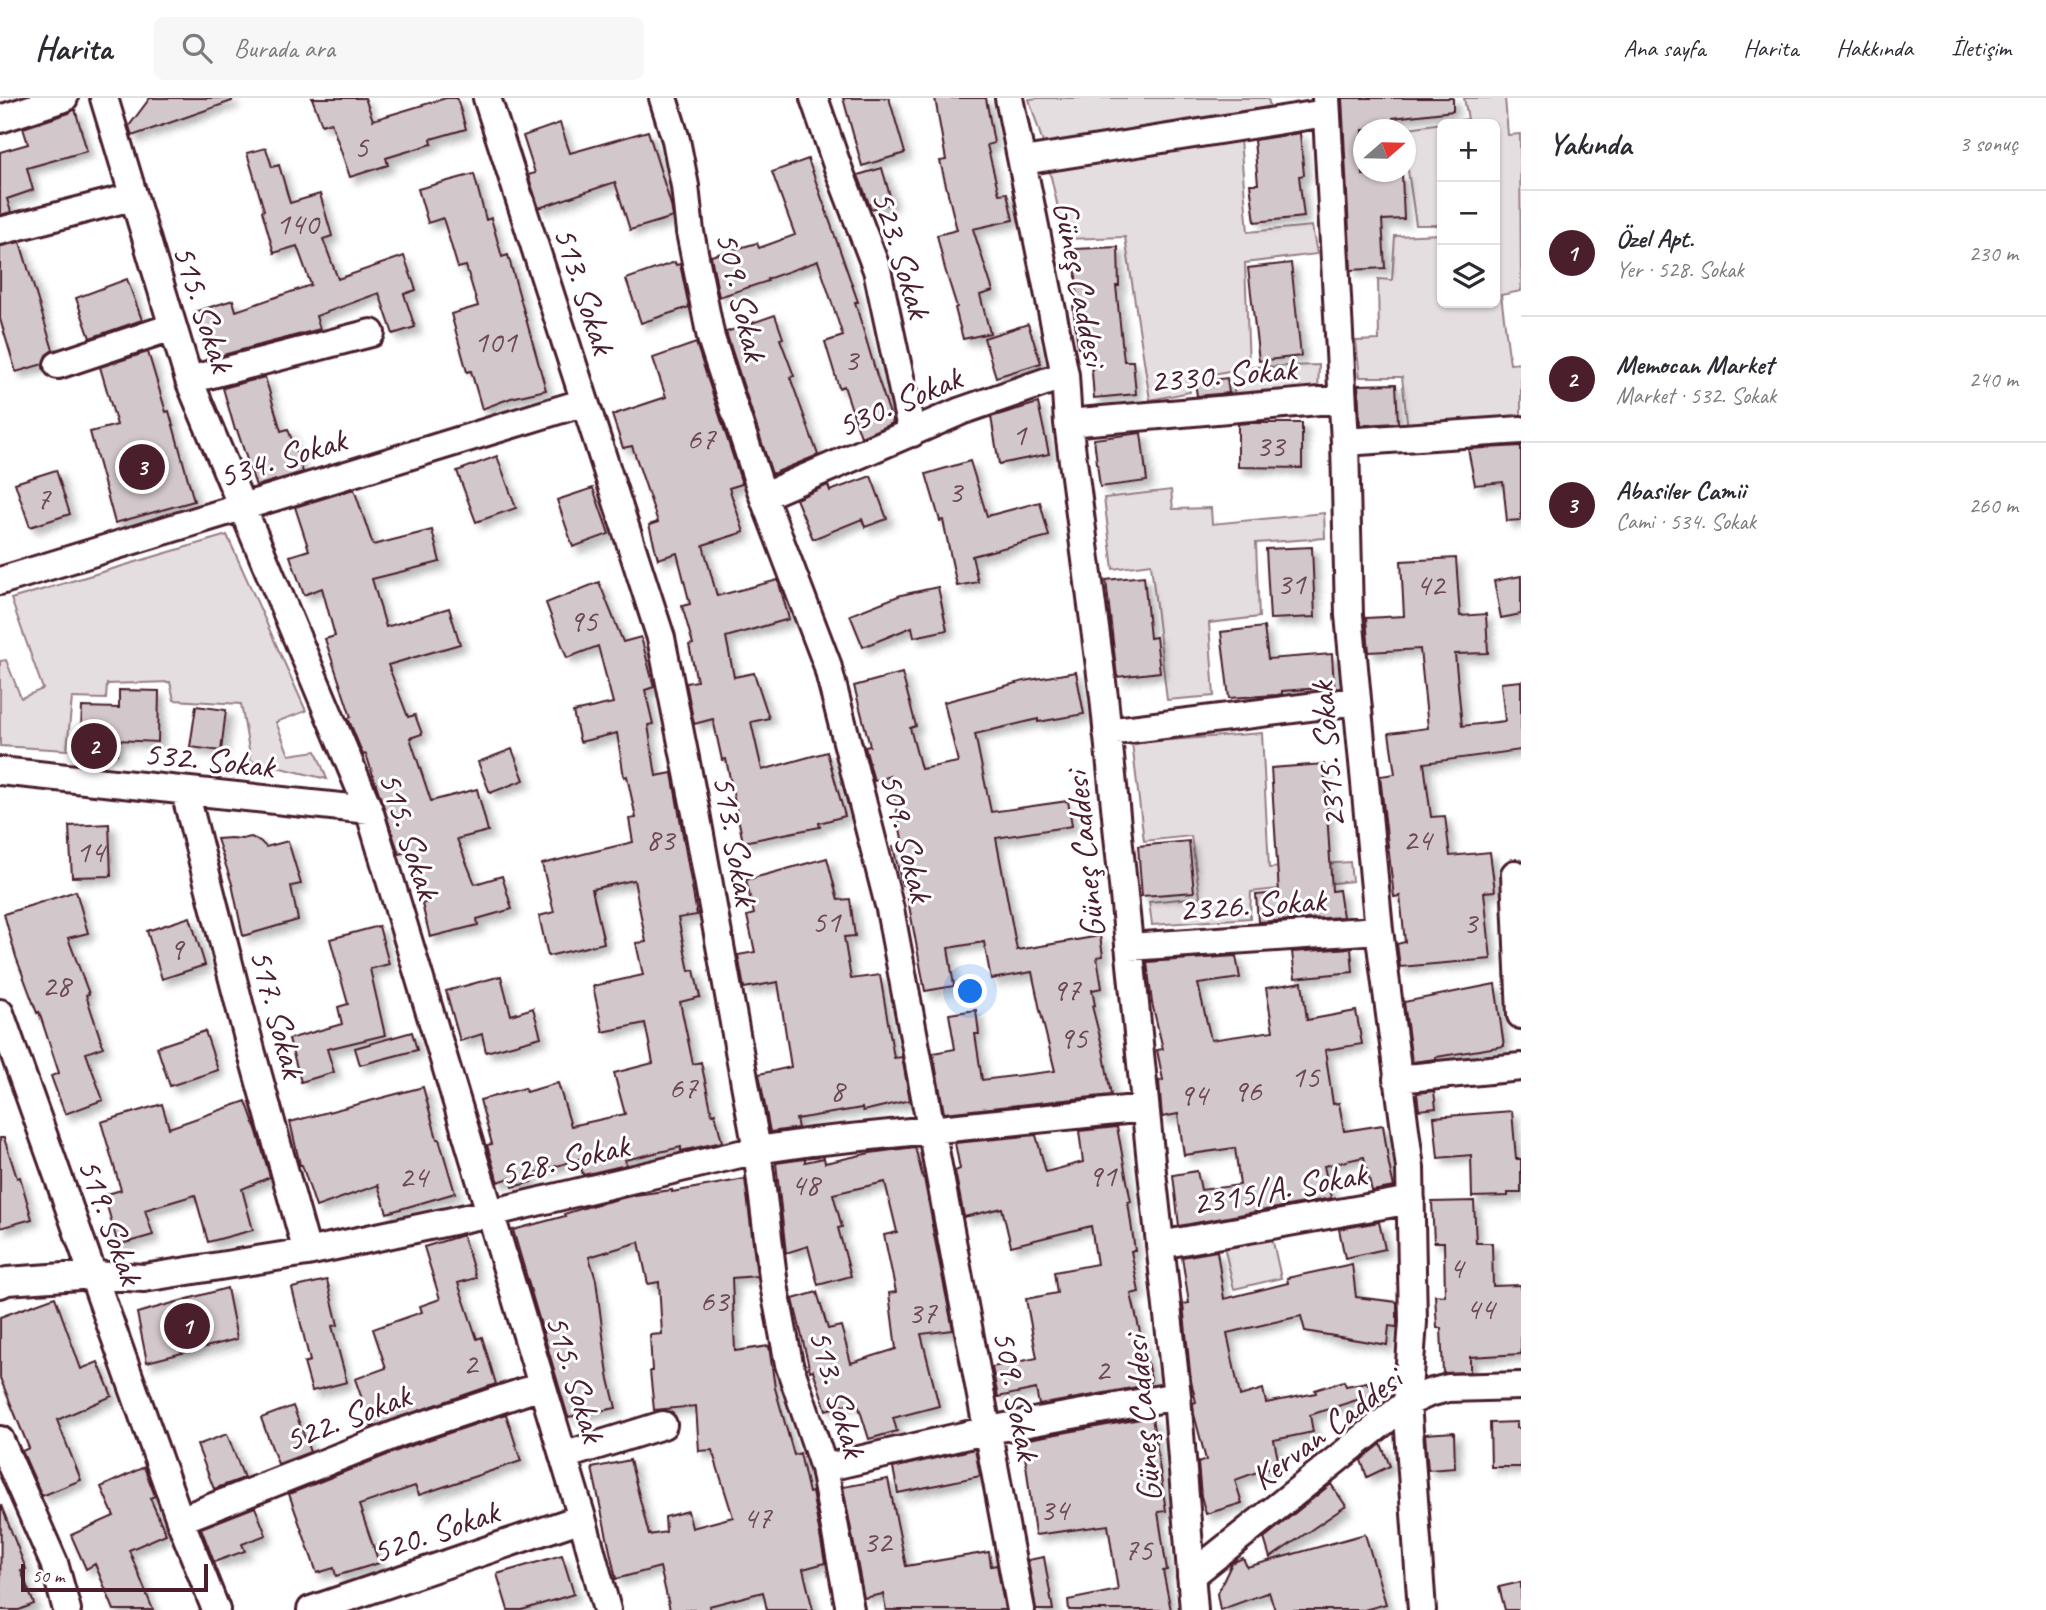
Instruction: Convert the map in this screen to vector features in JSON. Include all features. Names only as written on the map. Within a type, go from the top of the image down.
[{"type":"street","points":[[0,119],[64,98]]},
{"type":"street","name":"515. Sokak","points":[[104,98],[189,380],[369,810],[582,1518],[607,1610]]},
{"type":"street","name":"513. Sokak","points":[[487,98],[662,638],[757,1150],[774,1285],[789,1364],[824,1468],[850,1610]]},
{"type":"street","name":"509. Sokak","points":[[663,98],[676,140],[690,232],[711,338],[763,496],[827,664],[890,909],[1021,1610]]},
{"type":"street","name":"523. Sokak","points":[[814,98],[877,270],[912,433]]},
{"type":"street","name":"Güneş Caddesi","points":[[1009,98],[1065,375],[1107,732],[1177,1396],[1194,1610]]},
{"type":"street","points":[[1023,161],[1326,105]]},
{"type":"street","name":"2315. Sokak","points":[[1326,105],[1345,442],[1349,615],[1379,930],[1410,1168],[1413,1322],[1407,1403],[1422,1610]]},
{"type":"street","points":[[0,231],[132,197]]},
{"type":"street","points":[[58,365],[172,327]]},
{"type":"street","points":[[189,380],[371,333]]},
{"type":"street","name":"530. Sokak","points":[[763,496],[961,411],[1065,375]]},
{"type":"street","name":"2330. Sokak","points":[[1069,423],[1342,399]]},
{"type":"street","name":"534. Sokak","points":[[0,581],[585,402]]},
{"type":"street","points":[[1345,442],[1521,430]]},
{"type":"street","points":[[1107,732],[1357,701]]},
{"type":"street","name":"532. Sokak","points":[[0,771],[369,810]]},
{"type":"street","name":"517. Sokak","points":[[185,792],[251,1050],[307,1252]]},
{"type":"street","points":[[1515,874],[1521,1015]]},
{"type":"street","name":"2326. Sokak","points":[[1129,947],[1379,930]]},
{"type":"street","name":"519. Sokak","points":[[0,1013],[180,1520],[216,1610]]},
{"type":"street","points":[[1397,1079],[1521,1067]]},
{"type":"street","name":"528. Sokak","points":[[0,1284],[6,1281],[94,1275],[144,1278],[307,1252],[490,1213],[757,1150],[1145,1108]]},
{"type":"street","name":"2315/A. Sokak","points":[[1160,1245],[1411,1199]]},
{"type":"street","name":"522. Sokak","points":[[180,1520],[402,1432],[541,1386]]},
{"type":"street","name":"Kervan Caddesi","points":[[1191,1576],[1407,1403],[1448,1388],[1521,1386]]},
{"type":"street","points":[[824,1468],[989,1430],[1177,1396]]},
{"type":"street","points":[[563,1456],[663,1426]]},
{"type":"street","points":[[0,1440],[54,1563],[67,1610]]},
{"type":"street","name":"520. Sokak","points":[[311,1610],[582,1518]]},
{"type":"shaded area","points":[[1268,98],[1270,107],[1044,146],[1029,99]]},
{"type":"shaded area","points":[[1464,98],[1505,98],[1508,135],[1520,134],[1521,291],[1501,295],[1510,364],[1521,363],[1521,419],[1408,430],[1402,377],[1360,377],[1356,341],[1379,340],[1378,279],[1392,280],[1395,236],[1437,234],[1437,308],[1500,308],[1500,119],[1468,119]]},
{"type":"shaded area","points":[[1437,124],[1437,225],[1416,225],[1410,182],[1416,182],[1416,127]]},
{"type":"shaded area","points":[[1240,140],[1248,232],[1312,226],[1317,254],[1245,263],[1249,367],[1319,365],[1318,394],[1234,397],[1234,370],[1187,379],[1190,392],[1150,400],[1125,237],[1065,239],[1049,168]]},
{"type":"shaded area","points":[[1171,490],[1173,509],[1211,508],[1212,524],[1324,513],[1325,538],[1256,543],[1259,617],[1209,623],[1214,696],[1167,700],[1151,564],[1113,569],[1104,498]]},
{"type":"shaded area","points":[[227,535],[306,711],[276,722],[289,755],[316,751],[327,779],[251,761],[241,704],[174,700],[170,682],[107,684],[106,699],[72,698],[67,750],[0,746],[0,661],[6,660],[21,698],[43,689],[11,599]]},
{"type":"shaded area","points":[[1262,733],[1269,868],[1350,862],[1352,881],[1251,892],[1250,918],[1152,925],[1149,902],[1200,897],[1191,836],[1144,841],[1132,743]]},
{"type":"shaded area","points":[[1271,1233],[1281,1278],[1234,1289],[1223,1242]]},
{"type":"building","points":[[150,98],[232,98],[232,101],[132,136],[129,126]]},
{"type":"building","points":[[312,98],[365,98],[373,120],[446,98],[457,98],[466,129],[431,139],[432,144],[386,158],[388,165],[350,177],[331,122],[322,125]]},
{"type":"building","points":[[843,98],[889,98],[905,153],[862,166]]},
{"type":"building","points":[[935,98],[986,98],[994,143],[987,145],[999,194],[1007,193],[1013,220],[973,229],[993,291],[980,295],[990,333],[963,339],[937,235],[957,230],[940,161],[946,160]]},
{"type":"building","points":[[1342,98],[1453,98],[1453,111],[1393,119],[1353,119],[1353,182],[1402,182],[1404,219],[1382,220],[1385,268],[1351,270]]},
{"type":"building","points":[[75,109],[87,151],[27,168],[33,190],[7,199],[11,212],[0,215],[0,152],[28,144],[23,128]]},
{"type":"building","points":[[560,123],[570,153],[648,131],[673,217],[630,230],[615,182],[539,208],[528,175],[535,173],[523,136]]},
{"type":"building","points":[[1300,133],[1304,175],[1299,176],[1304,217],[1255,222],[1250,184],[1258,184],[1254,140]]},
{"type":"building","points":[[266,148],[272,167],[279,165],[290,203],[320,194],[332,236],[323,239],[338,279],[404,256],[416,290],[404,294],[415,327],[393,334],[379,293],[316,316],[320,329],[208,359],[194,312],[233,300],[236,311],[311,285],[297,246],[274,253],[247,153]]},
{"type":"building","points":[[808,159],[858,302],[855,302],[893,423],[861,437],[844,386],[839,388],[825,342],[843,336],[818,261],[719,297],[711,256],[757,243],[759,248],[795,235],[772,172]]},
{"type":"building","points":[[882,168],[892,203],[871,209],[858,175]]},
{"type":"building","points":[[474,174],[486,220],[491,218],[502,257],[508,255],[546,390],[511,398],[482,409],[471,371],[467,372],[451,314],[478,306],[466,266],[458,268],[443,218],[428,223],[418,189]]},
{"type":"building","points":[[20,242],[53,350],[46,355],[43,364],[16,372],[0,319],[0,246]]},
{"type":"building","points":[[1118,247],[1119,286],[1116,286],[1124,361],[1133,361],[1136,394],[1094,398],[1090,347],[1078,348],[1073,306],[1077,305],[1075,249]]},
{"type":"building","points":[[675,262],[676,265],[680,264],[689,307],[641,323],[626,279]]},
{"type":"building","points":[[1291,263],[1301,356],[1259,361],[1248,268]]},
{"type":"building","points":[[127,279],[142,320],[90,338],[76,298]]},
{"type":"building","points":[[775,315],[783,338],[780,339],[794,376],[790,377],[818,455],[772,474],[726,332]]},
{"type":"building","points":[[1028,324],[1041,363],[996,377],[984,338]]},
{"type":"building","points":[[696,343],[742,484],[729,488],[744,532],[703,545],[717,596],[778,580],[789,619],[726,637],[734,677],[754,673],[769,718],[751,722],[762,770],[827,752],[845,816],[819,823],[820,827],[743,842],[726,759],[722,760],[713,719],[694,724],[686,683],[697,681],[689,645],[693,644],[682,606],[690,604],[677,553],[658,559],[649,525],[658,522],[632,446],[623,448],[612,415],[666,397],[653,358]]},
{"type":"building","points":[[148,352],[166,412],[169,411],[194,501],[115,523],[90,432],[117,425],[100,367]]},
{"type":"building","points":[[265,377],[281,431],[288,429],[303,472],[256,486],[223,388]]},
{"type":"building","points":[[1227,378],[1229,393],[1197,396],[1195,382]]},
{"type":"building","points":[[1396,384],[1398,423],[1360,425],[1358,385]]},
{"type":"building","points":[[1038,403],[1049,454],[999,464],[991,417]]},
{"type":"building","points":[[1302,423],[1302,468],[1238,467],[1238,424]]},
{"type":"building","points":[[1141,433],[1147,481],[1100,487],[1094,439]]},
{"type":"building","points":[[1521,446],[1521,520],[1507,521],[1503,482],[1475,485],[1468,449]]},
{"type":"building","points":[[497,456],[516,508],[476,522],[457,471]]},
{"type":"building","points":[[970,461],[987,516],[1040,502],[1049,536],[972,556],[978,582],[957,586],[943,520],[940,521],[926,474]]},
{"type":"building","points":[[56,470],[70,514],[30,527],[15,483]]},
{"type":"building","points":[[871,476],[887,519],[865,527],[862,519],[813,539],[796,499],[828,485],[830,491]]},
{"type":"building","points":[[593,488],[609,534],[573,547],[557,500]]},
{"type":"building","points":[[354,489],[373,545],[432,530],[440,562],[372,579],[386,627],[449,608],[460,644],[388,665],[408,717],[415,715],[422,734],[410,738],[431,801],[477,789],[488,831],[457,839],[475,884],[502,876],[512,909],[477,919],[478,925],[430,937],[422,904],[427,902],[406,852],[399,854],[366,754],[363,755],[348,718],[351,717],[325,639],[335,636],[322,588],[304,595],[290,556],[309,550],[295,507]]},
{"type":"building","points":[[1312,547],[1315,617],[1270,619],[1266,549]]},
{"type":"building","points":[[1456,558],[1460,616],[1486,614],[1488,653],[1455,654],[1462,726],[1505,721],[1501,683],[1521,681],[1521,750],[1424,763],[1431,817],[1445,816],[1450,856],[1490,852],[1495,891],[1484,892],[1491,959],[1400,967],[1397,944],[1405,942],[1400,896],[1394,897],[1380,776],[1395,774],[1389,733],[1428,728],[1420,649],[1369,652],[1366,618],[1404,616],[1401,561]]},
{"type":"building","points":[[1144,576],[1150,638],[1156,637],[1160,672],[1117,677],[1106,580]]},
{"type":"building","points":[[1521,576],[1521,614],[1501,618],[1494,581]]},
{"type":"building","points":[[599,582],[623,642],[641,637],[654,687],[645,690],[653,724],[648,725],[656,776],[672,773],[697,915],[678,918],[689,971],[694,970],[700,997],[680,1002],[693,1064],[701,1062],[712,1114],[715,1113],[722,1142],[681,1151],[681,1147],[625,1160],[626,1165],[583,1175],[579,1159],[528,1175],[531,1182],[513,1187],[510,1178],[498,1182],[487,1145],[492,1144],[480,1100],[525,1088],[526,1092],[558,1083],[571,1126],[625,1114],[614,1073],[653,1063],[645,1023],[603,1032],[593,986],[643,975],[636,943],[646,942],[634,880],[592,889],[604,943],[548,956],[539,916],[554,912],[542,864],[633,842],[629,819],[636,818],[627,776],[624,777],[617,733],[580,742],[573,712],[613,703],[598,646],[567,658],[546,603]]},
{"type":"building","points":[[938,587],[947,630],[914,637],[912,627],[863,647],[850,615],[901,595]]},
{"type":"building","points":[[1264,627],[1268,659],[1332,654],[1334,687],[1229,698],[1221,632]]},
{"type":"building","points":[[1076,672],[1084,714],[1038,722],[1038,719],[975,734],[991,812],[1068,801],[1072,826],[996,838],[1017,950],[1100,936],[1103,956],[1097,957],[1102,988],[1092,990],[1095,1005],[1092,1006],[1111,1095],[944,1113],[933,1053],[955,1049],[949,1014],[976,1010],[979,1034],[975,1034],[982,1080],[1055,1071],[1032,972],[991,979],[984,942],[948,948],[954,986],[925,991],[905,884],[902,885],[893,847],[903,844],[890,776],[874,781],[865,747],[870,746],[854,686],[902,673],[916,726],[910,728],[921,769],[958,762],[944,702],[1024,681]]},
{"type":"building","points":[[119,690],[159,691],[158,742],[117,740],[117,754],[80,753],[82,707],[119,708]]},
{"type":"building","points":[[196,706],[226,710],[221,751],[190,747]]},
{"type":"building","points":[[512,749],[524,780],[490,793],[478,762]]},
{"type":"building","points":[[1324,764],[1332,891],[1339,890],[1343,917],[1258,922],[1256,895],[1279,893],[1271,768]]},
{"type":"building","points":[[109,824],[111,876],[72,877],[69,826]]},
{"type":"building","points":[[251,837],[266,847],[288,841],[301,884],[291,886],[298,920],[243,936],[232,884],[217,839]]},
{"type":"building","points":[[1189,841],[1194,892],[1142,896],[1138,846]]},
{"type":"building","points":[[827,858],[838,900],[850,899],[855,936],[844,937],[851,979],[880,975],[894,1058],[902,1057],[910,1100],[863,1111],[862,1108],[796,1119],[798,1128],[770,1132],[759,1074],[791,1067],[778,982],[744,988],[738,955],[755,952],[747,916],[754,914],[746,880]]},
{"type":"building","points":[[76,891],[88,933],[68,938],[89,994],[86,995],[103,1047],[86,1053],[103,1100],[65,1114],[51,1076],[59,1073],[39,1012],[37,1013],[16,957],[4,914]]},
{"type":"building","points":[[190,917],[205,965],[162,979],[147,931]]},
{"type":"building","points":[[379,926],[389,964],[370,969],[385,1035],[327,1049],[334,1072],[301,1082],[289,1039],[342,1024],[338,1007],[348,1004],[330,939]]},
{"type":"building","points":[[1351,948],[1353,972],[1295,978],[1292,952]]},
{"type":"building","points":[[1236,956],[1240,978],[1198,984],[1211,1040],[1273,1031],[1266,988],[1302,982],[1307,1020],[1356,1011],[1362,1044],[1325,1050],[1333,1104],[1339,1103],[1344,1131],[1383,1125],[1394,1187],[1372,1191],[1364,1157],[1324,1166],[1331,1198],[1179,1226],[1173,1175],[1197,1171],[1201,1190],[1240,1185],[1235,1148],[1184,1155],[1178,1114],[1162,1117],[1159,1081],[1163,1080],[1157,1050],[1163,1049],[1152,1003],[1147,962]]},
{"type":"building","points":[[501,976],[511,1015],[533,1008],[541,1037],[486,1052],[482,1034],[460,1041],[446,991]]},
{"type":"building","points":[[1495,984],[1504,1046],[1412,1062],[1404,1002]]},
{"type":"building","points":[[205,1031],[218,1070],[170,1086],[157,1047]]},
{"type":"building","points":[[412,1032],[417,1050],[360,1065],[355,1048]]},
{"type":"building","points":[[423,1087],[455,1193],[387,1213],[378,1185],[316,1207],[300,1165],[290,1122]]},
{"type":"building","points":[[1434,1091],[1436,1108],[1419,1110],[1417,1093]]},
{"type":"building","points":[[246,1101],[270,1177],[242,1189],[253,1230],[208,1242],[195,1195],[145,1210],[153,1235],[118,1245],[104,1195],[121,1190],[101,1122],[162,1104],[169,1128]]},
{"type":"building","points":[[1512,1111],[1516,1159],[1521,1159],[1521,1193],[1472,1197],[1471,1155],[1438,1158],[1434,1117]]},
{"type":"building","points":[[1117,1127],[1131,1202],[1128,1202],[1135,1251],[1131,1251],[1139,1292],[1131,1294],[1150,1382],[1148,1385],[1039,1405],[1036,1389],[998,1397],[992,1367],[1037,1358],[1026,1299],[1057,1293],[1054,1272],[1097,1264],[1091,1226],[1011,1246],[1002,1208],[964,1217],[955,1171],[960,1169],[955,1143],[1036,1135],[1046,1172],[1083,1162],[1079,1131]]},
{"type":"building","points":[[0,1138],[4,1138],[17,1178],[20,1177],[32,1219],[0,1228]]},
{"type":"building","points":[[915,1147],[924,1178],[953,1330],[921,1334],[939,1406],[893,1418],[897,1431],[869,1439],[857,1401],[826,1410],[813,1370],[810,1371],[793,1299],[817,1292],[828,1329],[841,1326],[851,1363],[896,1349],[889,1293],[896,1292],[884,1235],[897,1232],[885,1182],[833,1194],[842,1227],[838,1228],[851,1276],[818,1285],[808,1246],[786,1253],[776,1163],[824,1158],[825,1163]]},
{"type":"building","points":[[745,1179],[757,1276],[732,1278],[735,1351],[769,1346],[775,1388],[794,1455],[800,1453],[809,1493],[812,1492],[825,1563],[803,1569],[813,1610],[767,1610],[763,1592],[709,1606],[710,1610],[670,1610],[660,1567],[616,1579],[592,1468],[630,1460],[649,1535],[666,1532],[665,1517],[688,1511],[692,1528],[733,1517],[712,1450],[699,1451],[696,1406],[654,1410],[650,1335],[662,1334],[659,1282],[648,1284],[639,1242],[589,1257],[596,1280],[608,1375],[616,1408],[568,1417],[513,1230],[635,1195],[672,1192]]},
{"type":"building","points":[[1474,1201],[1476,1243],[1492,1243],[1493,1286],[1521,1285],[1521,1354],[1470,1357],[1470,1372],[1443,1373],[1441,1328],[1437,1328],[1435,1295],[1445,1296],[1444,1242],[1434,1242],[1432,1202]]},
{"type":"building","points":[[1379,1222],[1385,1249],[1345,1258],[1339,1229]]},
{"type":"building","points":[[463,1235],[476,1278],[458,1283],[477,1339],[482,1337],[496,1384],[372,1427],[355,1379],[386,1368],[373,1329],[422,1312],[420,1306],[440,1299],[424,1247]]},
{"type":"building","points":[[1217,1251],[1224,1299],[1288,1283],[1287,1278],[1352,1264],[1356,1297],[1397,1302],[1397,1327],[1389,1326],[1387,1345],[1305,1331],[1301,1316],[1227,1333],[1240,1396],[1263,1389],[1266,1403],[1316,1393],[1315,1390],[1344,1381],[1346,1386],[1367,1382],[1368,1385],[1387,1385],[1388,1390],[1310,1415],[1313,1432],[1274,1440],[1279,1464],[1235,1480],[1242,1503],[1206,1514],[1201,1496],[1198,1463],[1206,1460],[1194,1414],[1193,1403],[1196,1402],[1191,1381],[1183,1304],[1189,1303],[1182,1257]]},
{"type":"building","points":[[327,1280],[338,1325],[332,1326],[347,1382],[312,1391],[304,1363],[310,1361],[292,1288]]},
{"type":"building","points":[[227,1288],[237,1339],[147,1362],[137,1313]]},
{"type":"building","points":[[55,1297],[81,1369],[98,1362],[112,1396],[57,1420],[81,1480],[42,1496],[22,1451],[29,1448],[0,1378],[0,1317]]},
{"type":"building","points":[[293,1406],[310,1452],[278,1464],[261,1418]]},
{"type":"building","points":[[506,1414],[521,1461],[419,1495],[415,1486],[359,1505],[379,1563],[336,1576],[334,1568],[317,1573],[289,1494],[407,1447]]},
{"type":"building","points":[[1152,1417],[1166,1511],[1158,1512],[1167,1570],[1163,1571],[1171,1610],[1069,1610],[1068,1600],[1118,1590],[1108,1525],[1035,1535],[1023,1440]]},
{"type":"building","points":[[1517,1422],[1517,1428],[1521,1428],[1521,1467],[1491,1467],[1490,1423]]},
{"type":"building","points":[[1454,1432],[1455,1468],[1428,1470],[1425,1434]]},
{"type":"building","points":[[227,1434],[244,1478],[214,1489],[197,1445]]},
{"type":"building","points":[[1381,1444],[1390,1466],[1367,1477],[1361,1460]]},
{"type":"building","points":[[975,1449],[980,1476],[898,1493],[893,1468]]},
{"type":"building","points":[[144,1467],[155,1496],[150,1498],[166,1534],[129,1550],[153,1610],[114,1610],[95,1564],[86,1569],[71,1535],[114,1516],[101,1487]]},
{"type":"building","points":[[888,1479],[906,1566],[989,1552],[991,1566],[997,1565],[1005,1610],[886,1610],[883,1594],[864,1598],[843,1487]]},
{"type":"building","points":[[1331,1484],[1346,1506],[1270,1558],[1264,1538]]},
{"type":"building","points":[[1,1505],[26,1569],[21,1571],[34,1604],[19,1610],[0,1610]]},
{"type":"building","points":[[255,1507],[266,1535],[242,1544],[245,1551],[214,1562],[201,1528]]},
{"type":"building","points":[[1365,1534],[1386,1604],[1364,1610],[1275,1610],[1269,1592],[1220,1610],[1217,1594],[1232,1563],[1243,1558],[1247,1567]]},
{"type":"building","points":[[562,1555],[574,1594],[522,1610],[508,1610],[497,1574]]},
{"type":"building","points":[[1044,1557],[1053,1610],[1036,1610],[1028,1560]]},
{"type":"building","points":[[1521,1582],[1521,1610],[1505,1610],[1499,1587]]},
{"type":"place","name":"Abasiler Camii","points":[[142,467]]},
{"type":"place","name":"Memocan Market","points":[[94,746]]},
{"type":"place","name":"Özel Apt.","points":[[187,1326]]}]
